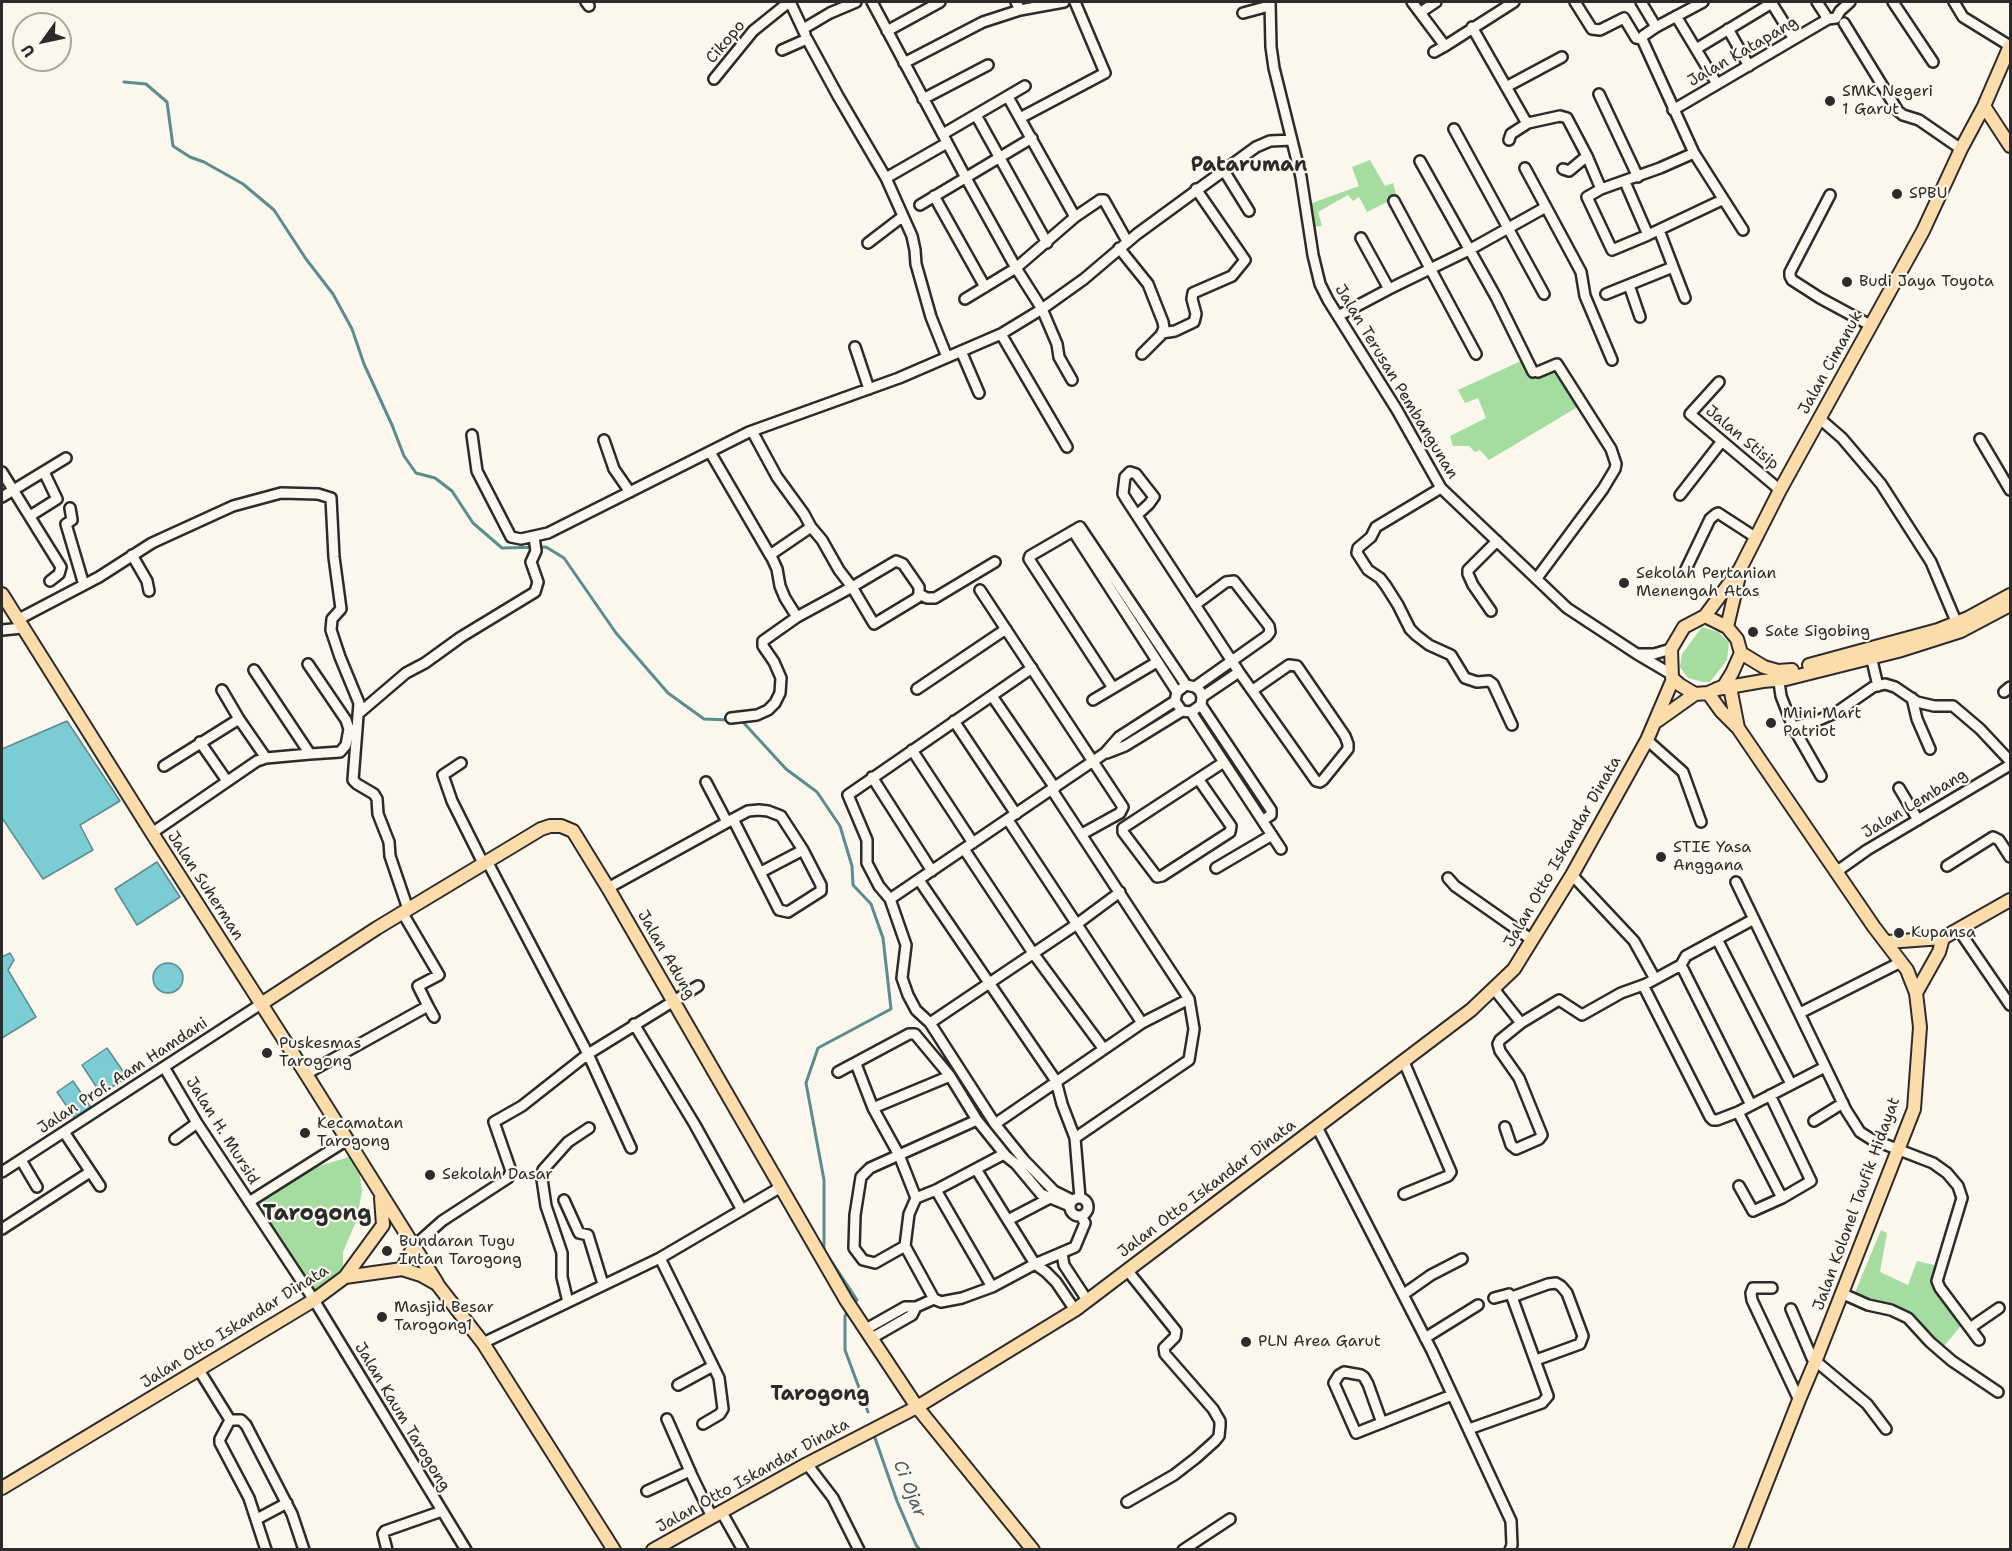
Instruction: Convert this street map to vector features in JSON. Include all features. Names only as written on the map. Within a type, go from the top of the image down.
[{"type":"main road","name":"Jalan Cimanuk","points":[[1740,569],[1780,490],[1923,231],[2010,46]]},
{"type":"main road","points":[[1984,105],[2010,146]]},
{"type":"main road","points":[[1695,694],[1672,677],[1671,650],[1684,627],[1705,616],[1740,569]]},
{"type":"main road","points":[[1727,627],[1740,569]]},
{"type":"main road","name":"Jalan Suherman","points":[[2,594],[402,1227]]},
{"type":"main road","points":[[1741,653],[1786,679],[1870,654],[1941,639],[1959,627],[2010,604]]},
{"type":"main road","points":[[1705,616],[1727,627],[1737,639],[1741,653],[1729,684],[1738,728]]},
{"type":"main road","points":[[1763,681],[1764,667]]},
{"type":"main road","points":[[1656,722],[1695,694],[1712,691],[1729,684],[1763,681],[1778,675]]},
{"type":"main road","name":"Jalan Otto Iskandar Dinata","points":[[652,1550],[667,1546],[717,1514],[917,1407],[1075,1310],[1471,1011],[1514,969],[1572,875],[1647,740],[1672,677]]},
{"type":"main road","points":[[1712,691],[1720,711],[1738,728]]},
{"type":"main road","name":"Jalan Kolonel Taufik Hidayat","points":[[1738,728],[1874,927],[1907,970],[1916,993],[1920,1028],[1914,1108],[1740,1550]]},
{"type":"main road","name":"Jalan Adung","points":[[261,1004],[405,911],[541,829],[561,826],[573,831],[846,1300],[917,1407],[1033,1550]]},
{"type":"main road","points":[[1887,942],[1944,938],[2010,900]]},
{"type":"main road","points":[[1916,993],[1939,952],[1944,938]]},
{"type":"main road","points":[[345,1277],[383,1225],[381,1196]]},
{"type":"main road","points":[[383,1225],[402,1227],[437,1284]]},
{"type":"main road","points":[[402,1269],[414,1246]]},
{"type":"main road","points":[[358,1259],[361,1267],[368,1273]]},
{"type":"main road","name":"Jalan Otto Iskandar Dinata","points":[[2,1488],[314,1300],[345,1277],[402,1269],[421,1275],[437,1284],[483,1343],[614,1550]]},
{"type":"street","points":[[790,2],[838,96],[886,177],[912,236],[916,264],[931,317],[947,357]]},
{"type":"street","name":"Cikopo","points":[[714,80],[753,31],[790,2]]},
{"type":"street","points":[[803,29],[830,13],[856,2]]},
{"type":"street","points":[[872,2],[966,178],[1016,268],[1042,309],[1059,357],[1072,380]]},
{"type":"street","points":[[887,31],[940,2]]},
{"type":"street","points":[[904,63],[1018,6],[1064,2]]},
{"type":"street","points":[[1020,118],[1105,73],[1075,2]]},
{"type":"street","points":[[1412,2],[1445,45]]},
{"type":"street","points":[[1421,12],[1436,2]]},
{"type":"street","points":[[1434,52],[1514,2]]},
{"type":"street","points":[[1575,2],[1592,29],[1600,30],[1624,18],[1636,38],[1642,39]]},
{"type":"street","points":[[1641,2],[1656,27]]},
{"type":"street","points":[[1642,39],[1643,36],[1676,16],[1689,5],[1703,2]]},
{"type":"street","points":[[1696,49],[1771,2],[1794,39]]},
{"type":"street","points":[[1817,2],[1828,19]]},
{"type":"street","name":"Jalan Katapang","points":[[1673,110],[1828,19],[1836,18],[1850,2]]},
{"type":"street","points":[[1893,2],[1933,62]]},
{"type":"street","points":[[1954,2],[1963,17],[2010,46]]},
{"type":"street","points":[[1243,13],[1269,4]]},
{"type":"street","name":"Jalan Terusan Pembangunan","points":[[1269,4],[1274,68],[1292,140],[1320,284],[1328,300],[1397,410],[1441,488],[1567,608],[1672,677]]},
{"type":"street","points":[[1676,16],[1717,84]]},
{"type":"street","points":[[1844,23],[1898,111],[1919,120],[1961,149]]},
{"type":"street","points":[[1472,27],[1528,123]]},
{"type":"street","points":[[1728,29],[1749,66]]},
{"type":"street","points":[[782,50],[807,39]]},
{"type":"street","points":[[1642,39],[1694,153],[1743,230]]},
{"type":"street","points":[[1506,87],[1562,57]]},
{"type":"street","points":[[924,99],[988,65]]},
{"type":"street","points":[[886,177],[945,138],[976,114],[1025,86]]},
{"type":"street","points":[[1599,94],[1638,177]]},
{"type":"street","points":[[1008,97],[1075,218]]},
{"type":"street","points":[[976,114],[1047,243]]},
{"type":"street","points":[[1509,140],[1511,134],[1528,123],[1560,116],[1567,118],[1601,189]]},
{"type":"street","points":[[1454,129],[1544,294]]},
{"type":"street","points":[[920,205],[1032,138]]},
{"type":"street","points":[[471,435],[477,471],[508,532],[516,538],[534,538],[548,533],[752,431],[899,378],[1001,334],[1042,309],[1084,279],[1127,241],[1256,147],[1270,141],[1292,140]]},
{"type":"street","points":[[1694,153],[1587,196],[1612,250],[1722,200]]},
{"type":"street","points":[[1563,169],[1569,171],[1587,156]]},
{"type":"street","points":[[1420,161],[1536,372],[1557,364],[1611,449],[1616,464],[1603,489],[1537,578]]},
{"type":"street","points":[[1525,168],[1581,272],[1585,296],[1612,360]]},
{"type":"street","points":[[1223,169],[1249,211]]},
{"type":"street","points":[[1624,182],[1648,235]]},
{"type":"street","points":[[1162,333],[1175,331],[1194,322],[1196,314],[1192,299],[1194,293],[1232,276],[1245,260],[1196,189]]},
{"type":"street","points":[[1830,195],[1790,276],[1792,280],[1820,298],[1870,325]]},
{"type":"street","points":[[934,196],[985,287]]},
{"type":"street","points":[[965,299],[1016,268],[1098,201],[1104,200],[1127,241]]},
{"type":"street","points":[[1394,201],[1476,354]]},
{"type":"street","points":[[1338,316],[1469,250],[1546,207]]},
{"type":"street","points":[[868,243],[902,217]]},
{"type":"street","points":[[1659,230],[1685,298]]},
{"type":"street","points":[[1361,237],[1389,289]]},
{"type":"street","points":[[1119,248],[1148,284],[1163,322],[1162,333],[1142,354]]},
{"type":"street","points":[[1606,294],[1673,267]]},
{"type":"street","points":[[1629,285],[1640,317]]},
{"type":"street","points":[[1001,334],[1067,447]]},
{"type":"street","points":[[855,347],[869,388]]},
{"type":"street","points":[[961,351],[979,393]]},
{"type":"street","name":"Jalan Stisip","points":[[1719,382],[1690,414],[1780,490]]},
{"type":"street","points":[[1819,418],[1842,438],[1881,484],[1931,562],[1959,627]]},
{"type":"street","points":[[731,718],[757,715],[768,710],[775,703],[780,693],[782,678],[763,646],[763,640],[797,617],[852,587],[898,561],[903,564],[919,587],[920,594],[875,624],[872,622],[852,587],[839,570],[822,540],[777,477],[752,431]]},
{"type":"street","points":[[1980,439],[2010,490]]},
{"type":"street","points":[[604,440],[614,470],[630,492]]},
{"type":"street","points":[[1680,495],[1722,441]]},
{"type":"street","points":[[710,452],[770,555],[777,569],[785,598],[797,617]]},
{"type":"street","points":[[2,497],[66,458]]},
{"type":"street","points":[[2,472],[61,567],[59,574],[50,581]]},
{"type":"street","points":[[30,516],[57,499],[44,472]]},
{"type":"street","points":[[1441,488],[1376,527],[1371,537],[1358,548],[1357,553],[1368,570],[1380,578],[1386,586],[1410,629],[1416,635],[1429,645],[1452,655],[1466,678],[1477,682],[1489,681],[1493,684],[1512,725]]},
{"type":"street","points":[[2,630],[20,624],[54,599],[84,585],[161,538],[246,501],[281,493],[318,494],[331,498],[334,557],[341,609],[332,619],[331,630],[340,657],[358,696],[352,780],[375,796],[405,911],[439,975],[418,986],[434,1017]]},
{"type":"street","points":[[70,508],[72,520],[66,524],[84,585]]},
{"type":"street","points":[[1686,569],[1710,519],[1718,513],[1757,535]]},
{"type":"street","points":[[1137,515],[1239,672],[1316,781],[1323,780],[1348,749],[1348,744],[1345,736],[1297,666],[1289,665],[1253,690]]},
{"type":"street","points":[[770,555],[811,527]]},
{"type":"street","points":[[1113,688],[1029,559],[1030,556],[1080,527],[1191,686],[1271,810],[1271,815],[1263,820]]},
{"type":"street","points":[[1073,531],[1157,662],[1176,696],[1224,762],[1281,849]]},
{"type":"street","points":[[358,714],[406,673],[536,592],[538,582],[531,562],[536,551],[534,538]]},
{"type":"street","points":[[1491,611],[1469,578],[1468,570],[1497,541]]},
{"type":"street","points":[[132,555],[147,581],[149,591]]},
{"type":"street","points":[[920,594],[927,598],[935,598],[995,562]]},
{"type":"street","points":[[1105,753],[1119,737],[1191,686],[1232,662],[1268,636],[1270,632],[1269,626],[1234,581],[1226,582],[1195,605]]},
{"type":"street","points":[[980,590],[1123,807],[1120,813],[1082,834]]},
{"type":"street","points":[[1124,610],[1133,604]]},
{"type":"street","points":[[917,689],[1006,629]]},
{"type":"street","points":[[1637,654],[1654,654],[1671,650]]},
{"type":"street","points":[[1793,726],[1819,720],[1878,686],[1870,654]]},
{"type":"street","points":[[1093,700],[1157,662]]},
{"type":"street","points":[[152,833],[257,761],[266,758],[340,752],[346,745],[349,729],[346,720],[308,664]]},
{"type":"street","points":[[1032,668],[848,795],[867,840],[867,863],[879,886],[890,899],[906,945],[902,978],[916,1010],[930,1023],[995,1124],[1024,1160],[1054,1191],[1074,1201]]},
{"type":"street","points":[[254,670],[310,754]]},
{"type":"street","points":[[890,899],[1105,753],[1125,746],[1186,711],[1239,672]]},
{"type":"street","points":[[1778,675],[1781,696],[1793,726],[1821,776]]},
{"type":"street","name":"Jalan Lembang","points":[[1836,872],[1867,850],[2010,763],[1980,729],[1953,706],[1934,706],[1912,698],[1886,684],[1878,686]]},
{"type":"street","points":[[222,690],[266,758]]},
{"type":"street","points":[[992,696],[1189,999],[1194,1029],[1189,1060],[1075,1138]]},
{"type":"street","points":[[1912,698],[1917,719],[1930,749]]},
{"type":"street","points":[[164,766],[240,719]]},
{"type":"street","points":[[954,721],[1077,924],[1142,1023]]},
{"type":"street","points":[[1647,740],[1683,772],[1701,822]]},
{"type":"street","points":[[200,742],[227,782]]},
{"type":"street","points":[[912,750],[973,843]]},
{"type":"street","points":[[1199,780],[1231,826],[1230,832],[1157,877],[1123,832],[1123,828],[1224,762]]},
{"type":"street","points":[[461,764],[443,775],[452,801],[588,1054],[632,1148]]},
{"type":"street","points":[[872,777],[932,871]]},
{"type":"street","points":[[608,888],[730,820],[759,810],[782,816],[803,850],[822,889],[788,912],[779,910],[760,872],[730,820],[706,782]]},
{"type":"street","points":[[1899,788],[1918,820]]},
{"type":"street","points":[[1216,868],[1272,835]]},
{"type":"street","points":[[1947,866],[1993,837],[1999,840],[2010,857]]},
{"type":"street","points":[[964,849],[1033,953],[1103,1048]]},
{"type":"street","points":[[760,872],[803,850]]},
{"type":"street","points":[[1572,875],[1634,941],[1655,979]]},
{"type":"street","points":[[1448,878],[1455,886],[1532,940]]},
{"type":"street","points":[[838,1072],[909,1034],[915,1034],[950,1076],[977,1120],[1004,1154],[1024,1172],[1041,1194],[1050,1198],[1074,1201],[1086,1201],[1088,1207],[1086,1213],[1081,1216],[1073,1214],[1074,1201],[1075,1138],[1056,1081],[919,880]]},
{"type":"street","points":[[1736,882],[1825,1067],[1860,1132],[1933,1163],[1947,1173],[1958,1186],[1962,1198],[1937,1281],[1979,1340]]},
{"type":"street","points":[[930,1023],[1077,924],[1120,892]]},
{"type":"street","points":[[1504,1127],[1511,1145],[1516,1149],[1539,1139],[1542,1135],[1518,1078],[1500,1051],[1498,1044],[1500,1040],[1521,1023],[1558,1000],[1582,1016],[1621,993],[1643,985],[1681,965],[1686,956],[1754,919]]},
{"type":"street","points":[[1958,929],[2010,1005]]},
{"type":"street","points":[[1717,939],[1791,1084]]},
{"type":"street","points":[[1800,1013],[1901,962]]},
{"type":"street","points":[[1681,965],[1750,1105]]},
{"type":"street","points":[[1643,985],[1710,1117],[1718,1120],[1737,1112],[1825,1067]]},
{"type":"street","points":[[414,1246],[442,1221],[508,1178],[511,1171],[494,1122],[522,1106],[588,1054],[698,986]]},
{"type":"street","points":[[1494,989],[1521,1023]]},
{"type":"street","points":[[995,1124],[1103,1048],[1142,1023],[1189,999]]},
{"type":"street","name":"Jalan Prof. Aam Hamdani","points":[[2,1173],[261,1004]]},
{"type":"street","points":[[306,1074],[428,1006]]},
{"type":"street","points":[[634,1024],[742,1210]]},
{"type":"street","points":[[1404,1062],[1451,1172],[1448,1176],[1404,1194]]},
{"type":"street","points":[[856,1064],[873,1108],[899,1155],[916,1198]]},
{"type":"street","name":"Jalan H. Mursid","points":[[164,1067],[197,1123],[314,1300]]},
{"type":"street","points":[[873,1108],[950,1076]]},
{"type":"street","points":[[1739,1186],[1753,1211],[1811,1181],[1770,1095]]},
{"type":"street","points":[[1814,1120],[1843,1103]]},
{"type":"street","points":[[1737,1112],[1782,1198]]},
{"type":"street","points":[[905,1246],[875,1263],[863,1260],[854,1248],[855,1215],[861,1177],[870,1168],[977,1120]]},
{"type":"street","points":[[175,1139],[197,1123]]},
{"type":"street","points":[[1317,1127],[1404,1294],[1511,1521],[1512,1545],[1510,1550]]},
{"type":"street","points":[[568,1302],[562,1277],[562,1253],[546,1206],[543,1170],[568,1143],[589,1128]]},
{"type":"street","points":[[63,1132],[100,1186]]},
{"type":"street","points":[[249,1202],[347,1140]]},
{"type":"street","points":[[1004,1154],[916,1198],[909,1214],[905,1246],[934,1299],[941,1302],[962,1298],[992,1287],[1035,1264],[1075,1247],[1085,1223],[1081,1216]]},
{"type":"street","points":[[21,1160],[37,1187]]},
{"type":"street","points":[[976,1169],[1035,1264],[1056,1282],[1075,1310]]},
{"type":"street","points":[[2,1229],[90,1172]]},
{"type":"street","points":[[483,1343],[660,1258],[781,1187]]},
{"type":"street","points":[[936,1190],[992,1287]]},
{"type":"street","points":[[1008,1220],[1050,1198]]},
{"type":"street","points":[[564,1200],[578,1232],[588,1235],[603,1284]]},
{"type":"street","points":[[1062,1254],[1064,1265],[1087,1300]]},
{"type":"street","points":[[660,1258],[719,1378],[723,1409],[720,1414],[703,1424]]},
{"type":"street","points":[[1404,1294],[1431,1275],[1462,1259]]},
{"type":"street","points":[[1127,1270],[1176,1332],[1175,1337],[1164,1348],[1165,1354],[1220,1420],[1219,1436],[1196,1458],[1174,1475],[1127,1502]]},
{"type":"street","points":[[1512,1297],[1548,1284],[1556,1283],[1562,1286],[1584,1336],[1580,1344],[1536,1360]]},
{"type":"street","points":[[1772,1288],[1753,1288],[1752,1300],[1799,1400]]},
{"type":"street","points":[[1841,1293],[1868,1305],[1891,1310],[1908,1318],[1945,1355],[1998,1392]]},
{"type":"street","points":[[1469,1429],[1545,1401],[1547,1392],[1512,1297],[1509,1294],[1494,1298]]},
{"type":"street","points":[[869,1333],[904,1307],[916,1307],[934,1299]]},
{"type":"street","name":"Jalan Kaum Tarogong","points":[[314,1300],[466,1550]]},
{"type":"street","points":[[1425,1338],[1478,1305]]},
{"type":"street","points":[[1970,1328],[2000,1308]]},
{"type":"street","points":[[1791,1309],[1815,1362],[1867,1404],[1886,1430]]},
{"type":"street","points":[[678,1385],[713,1366]]},
{"type":"street","points":[[200,1370],[230,1420]]},
{"type":"street","points":[[1382,1423],[1364,1377],[1344,1372],[1339,1375],[1334,1383],[1356,1433],[1382,1423],[1452,1395]]},
{"type":"street","points":[[667,1419],[690,1471],[743,1550]]},
{"type":"street","points":[[230,1420],[241,1420],[246,1425],[286,1503],[304,1550]]},
{"type":"street","points":[[230,1420],[220,1443],[249,1498],[266,1550]]},
{"type":"street","points":[[807,1464],[833,1498],[860,1550]]},
{"type":"street","points":[[647,1491],[690,1471]]},
{"type":"street","points":[[257,1519],[286,1503]]},
{"type":"street","points":[[387,1550],[383,1534],[385,1531],[442,1511]]},
{"type":"street","points":[[1183,1550],[1230,1519]]},
{"type":"green space","points":[[1370,160],[1385,186],[1393,183],[1397,197],[1367,212],[1359,197],[1353,201],[1348,195],[1318,212],[1322,226],[1311,227],[1312,203],[1359,186],[1352,167]]},
{"type":"green space","points":[[1521,361],[1531,375],[1556,367],[1581,405],[1489,460],[1480,450],[1475,452],[1469,446],[1453,446],[1450,436],[1486,418],[1478,398],[1465,403],[1458,390]]},
{"type":"green space","points":[[1702,627],[1718,632],[1729,642],[1727,660],[1710,682],[1688,678],[1680,667],[1682,654]]},
{"type":"green space","points":[[349,1157],[359,1169],[362,1191],[357,1219],[343,1252],[343,1269],[332,1280],[307,1294],[252,1202],[289,1175]]},
{"type":"green space","points":[[1881,1230],[1887,1233],[1880,1272],[1908,1285],[1917,1261],[1938,1266],[1936,1285],[1963,1323],[1945,1345],[1930,1342],[1908,1318],[1854,1295]]},
{"type":"water","points":[[67,721],[120,801],[80,825],[93,850],[43,879],[2,818],[2,749]]},
{"type":"water","points":[[157,862],[180,897],[137,925],[115,889]]},
{"type":"water","points":[[10,953],[14,960],[8,970],[36,1017],[2,1038],[2,957]]},
{"type":"water","points":[[168,963],[179,967],[183,978],[179,989],[168,993],[157,989],[153,978],[157,967]]},
{"type":"water","points":[[107,1048],[127,1077],[101,1094],[82,1065]]},
{"type":"water","points":[[73,1081],[92,1109],[76,1120],[57,1092]]},
{"type":"waterway","points":[[124,82],[146,84],[167,102],[173,146],[243,184],[274,210],[306,259],[333,294],[352,329],[364,364],[404,456],[416,473],[435,478],[452,491],[473,523],[502,548],[546,547],[564,558],[616,633],[668,693],[704,719],[730,720]]},
{"type":"waterway","points":[[740,721],[786,769],[817,792],[840,826],[852,866],[853,885],[871,904],[883,938],[891,1009],[818,1048],[806,1083],[824,1180],[824,1250],[857,1300],[853,1306]]},
{"type":"waterway","points":[[848,1311],[845,1316],[845,1350],[868,1412]]},
{"type":"waterway","name":"Ci Ojar","points":[[875,1438],[897,1501],[920,1550]]},
{"type":"place","name":"SMK Negeri 1 Garut","points":[[1830,101]]},
{"type":"place","name":"SPBU","points":[[1897,194]]},
{"type":"place","name":"Budi Jaya Toyota","points":[[1847,282]]},
{"type":"place","name":"Sekolah Pertanian Menengah Atas","points":[[1624,583]]},
{"type":"place","name":"Sate Sigobing","points":[[1753,632]]},
{"type":"place","name":"Mini Mart Patriot","points":[[1771,723]]},
{"type":"place","name":"STIE Yasa Anggana","points":[[1661,857]]},
{"type":"place","name":"Kupansa","points":[[1899,933]]},
{"type":"place","name":"Puskesmas Tarogong","points":[[267,1053]]},
{"type":"place","name":"Kecamatan Tarogong","points":[[305,1133]]},
{"type":"place","name":"Sekolah Dasar","points":[[430,1175]]},
{"type":"place","name":"Bundaran Tugu Intan Tarogong","points":[[387,1251]]},
{"type":"place","name":"Masjid Besar Tarogong1","points":[[382,1317]]},
{"type":"place","name":"PLN Area Garut","points":[[1246,1342]]},
{"type":"district","name":"Pataruman","points":[[1249,166]]},
{"type":"district","name":"Tarogong","points":[[317,1214]]},
{"type":"district","name":"Tarogong","points":[[820,1395]]}]
